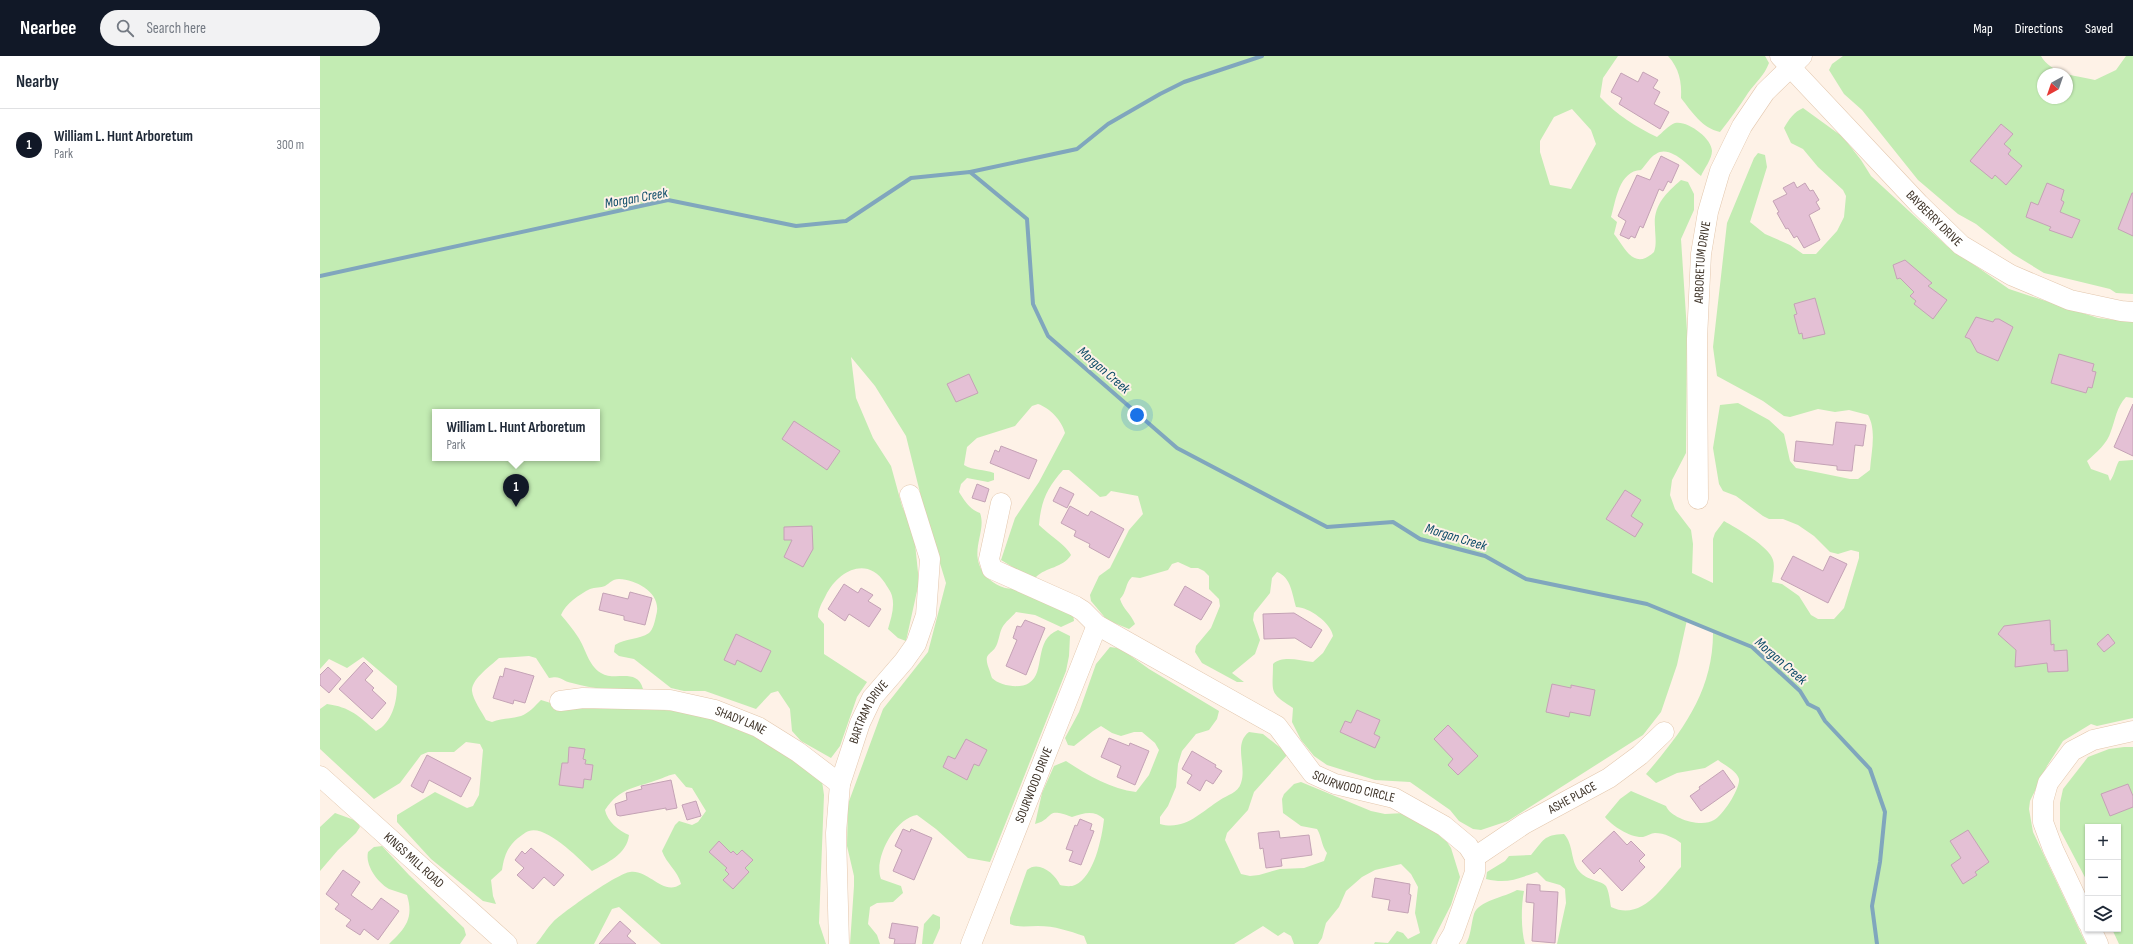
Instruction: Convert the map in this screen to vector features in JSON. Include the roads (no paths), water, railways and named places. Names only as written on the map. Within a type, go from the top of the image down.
[{"type":"street","name":"BAYBERRY DRIVE","points":[[1791,60],[1914,199],[1961,245],[2011,275],[2070,300],[2121,311],[2133,312]]},
{"type":"street","name":"ARBORETUM DRIVE","points":[[1698,499],[1697,339],[1701,254],[1708,212],[1720,171],[1737,135],[1765,92],[1791,60]]},
{"type":"street","name":"BARTRAM DRIVE","points":[[839,944],[836,833],[840,784],[860,723],[872,698],[904,661],[916,644],[926,615],[930,559],[910,495]]},
{"type":"street","name":"SOURWOOD CIRCLE","points":[[1001,503],[989,559],[992,569],[1075,606],[1083,611],[1097,625],[1277,726],[1313,774],[1335,784],[1394,798],[1420,811],[1468,846],[1475,857]]},
{"type":"street","name":"SOURWOOD DRIVE","points":[[971,944],[1097,625]]},
{"type":"street","name":"SHADY LANE","points":[[560,701],[583,698],[670,700],[715,710],[758,727],[798,752],[840,784]]},
{"type":"street","name":"ASHE PLACE","points":[[1475,857],[1524,824],[1609,778],[1640,754],[1664,732]]},
{"type":"street","points":[[2085,917],[2053,849],[2043,822],[2043,801],[2048,783],[2072,751],[2093,740],[2133,732]]},
{"type":"street","name":"KINGS MILL ROAD","points":[[320,776],[507,944]]},
{"type":"street","points":[[1447,944],[1453,934],[1475,872],[1475,857]]},
{"type":"street","points":[[2092,932],[2098,944]]},
{"type":"waterway","name":"Morgan Creek","points":[[970,172],[1077,149],[1108,124],[1160,94],[1184,82],[1262,56]]},
{"type":"waterway","name":"Morgan Creek","points":[[320,276],[668,200],[796,226],[846,221],[911,178],[970,172],[1027,219],[1033,304],[1048,336],[1177,448],[1327,527],[1393,522],[1420,539],[1485,556],[1526,579],[1647,604],[1752,647],[1800,691],[1808,704],[1818,709],[1825,721],[1870,769],[1885,812],[1880,862],[1872,906],[1877,944]]},
{"type":"place","name":"William L. Hunt Arboretum","points":[[516,507]]}]
